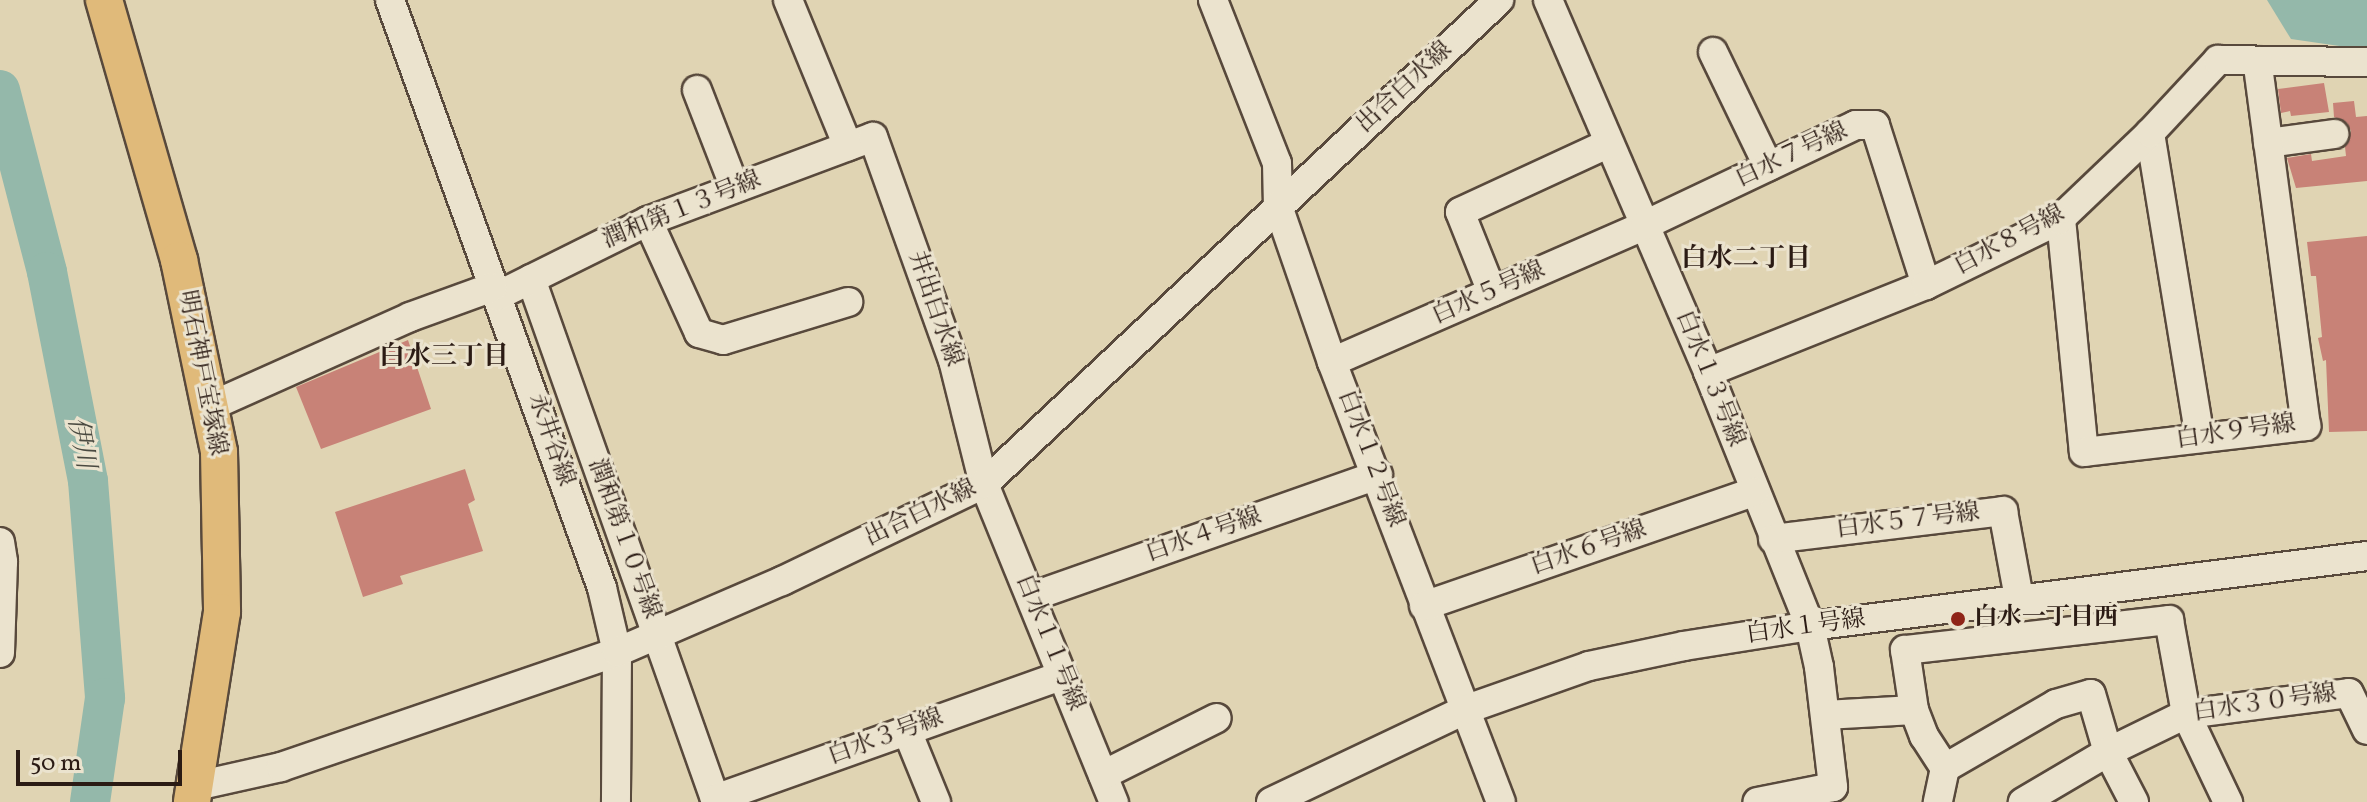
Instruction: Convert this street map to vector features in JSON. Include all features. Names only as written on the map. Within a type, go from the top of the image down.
[{"type":"main road","name":"明石神戸宝塚線","points":[[104,0],[179,260],[219,452],[222,612],[194,794]]},
{"type":"street","name":"永井谷線","points":[[390,0],[602,588],[617,652],[616,802]]},
{"type":"street","name":"井出白水線","points":[[788,0],[860,142],[953,360],[984,484]]},
{"type":"street","name":"白水１２号線","points":[[1213,0],[1277,163],[1278,206],[1332,362],[1378,475],[1424,606],[1501,802]]},
{"type":"street","name":"出合白水線","points":[[194,794],[617,652],[782,581],[984,484],[1499,0]]},
{"type":"street","name":"白水１３号線","points":[[1548,0],[1708,372],[1810,626],[1833,787],[1757,802]]},
{"type":"street","points":[[1713,52],[1768,166]]},
{"type":"street","name":"白水８号線","points":[[1708,372],[1926,285],[2061,219],[2150,133],[2218,60],[2367,62]]},
{"type":"street","name":"白水９号線","points":[[2061,219],[2084,452],[2306,426],[2257,61]]},
{"type":"street","points":[[697,90],[735,188]]},
{"type":"street","name":"白水７号線","points":[[1645,225],[1856,125],[1875,125],[1926,285]]},
{"type":"street","points":[[2150,133],[2200,438]]},
{"type":"street","points":[[2268,143],[2334,134]]},
{"type":"street","name":"潤和第１３号線","points":[[209,407],[410,317],[531,279],[648,221],[860,142]]},
{"type":"street","points":[[1492,292],[1460,212],[1609,143]]},
{"type":"street","points":[[648,221],[699,333],[723,340],[848,302]]},
{"type":"street","name":"白水５号線","points":[[1332,362],[1645,225]]},
{"type":"street","name":"潤和第１０号線","points":[[531,279],[715,800]]},
{"type":"street","name":"白水４号線","points":[[1031,597],[1378,475]]},
{"type":"street","name":"白水１１号線","points":[[984,484],[1114,802]]},
{"type":"street","points":[[571,502],[605,488]]},
{"type":"street","name":"白水６号線","points":[[1424,606],[1754,492]]},
{"type":"street","name":"白水５７号線","points":[[1773,539],[2003,511],[2019,598]]},
{"type":"street","points":[[0,542],[3,603],[0,653]]},
{"type":"street","name":"白水１号線","points":[[1271,802],[1467,709],[1589,666],[1684,646],[1810,626],[2367,556]]},
{"type":"street","points":[[1938,802],[1945,768],[1924,736],[1914,710],[1905,650],[2169,620],[2186,714],[2228,802]]},
{"type":"street","name":"白水３号線","points":[[715,800],[1061,676]]},
{"type":"street","name":"白水３０号線","points":[[2023,802],[2108,752],[2186,714],[2349,693],[2367,730]]},
{"type":"street","points":[[1945,768],[2056,704],[2091,694],[2108,752],[2134,802]]},
{"type":"street","points":[[1825,715],[1914,710]]},
{"type":"street","points":[[1103,775],[1217,718]]},
{"type":"street","points":[[907,731],[936,802]]},
{"type":"shaded area","points":[[2267,0],[2367,0],[2367,50],[2291,39]]},
{"type":"building","points":[[2324,83],[2329,112],[2291,116],[2290,111],[2281,113],[2278,89]]},
{"type":"building","points":[[2354,101],[2356,117],[2367,116],[2367,181],[2296,188],[2287,158],[2311,154],[2312,161],[2346,156],[2345,147],[2351,131],[2347,123],[2334,117],[2333,103]]},
{"type":"building","points":[[2367,236],[2367,431],[2329,432],[2326,360],[2323,361],[2318,338],[2322,337],[2316,276],[2311,276],[2307,242]]},
{"type":"building","points":[[408,340],[431,409],[321,449],[296,387]]},
{"type":"building","points":[[465,469],[475,500],[468,504],[483,551],[400,576],[403,584],[363,597],[335,512]]},
{"type":"waterway","name":"伊川","points":[[0,90],[47,272],[88,481],[105,698],[90,802]]},
{"type":"place","name":"白水一丁目西","points":[[1958,619]]},
{"type":"district","name":"白水二丁目","points":[[1746,260]]},
{"type":"district","name":"白水三丁目","points":[[444,358]]}]
